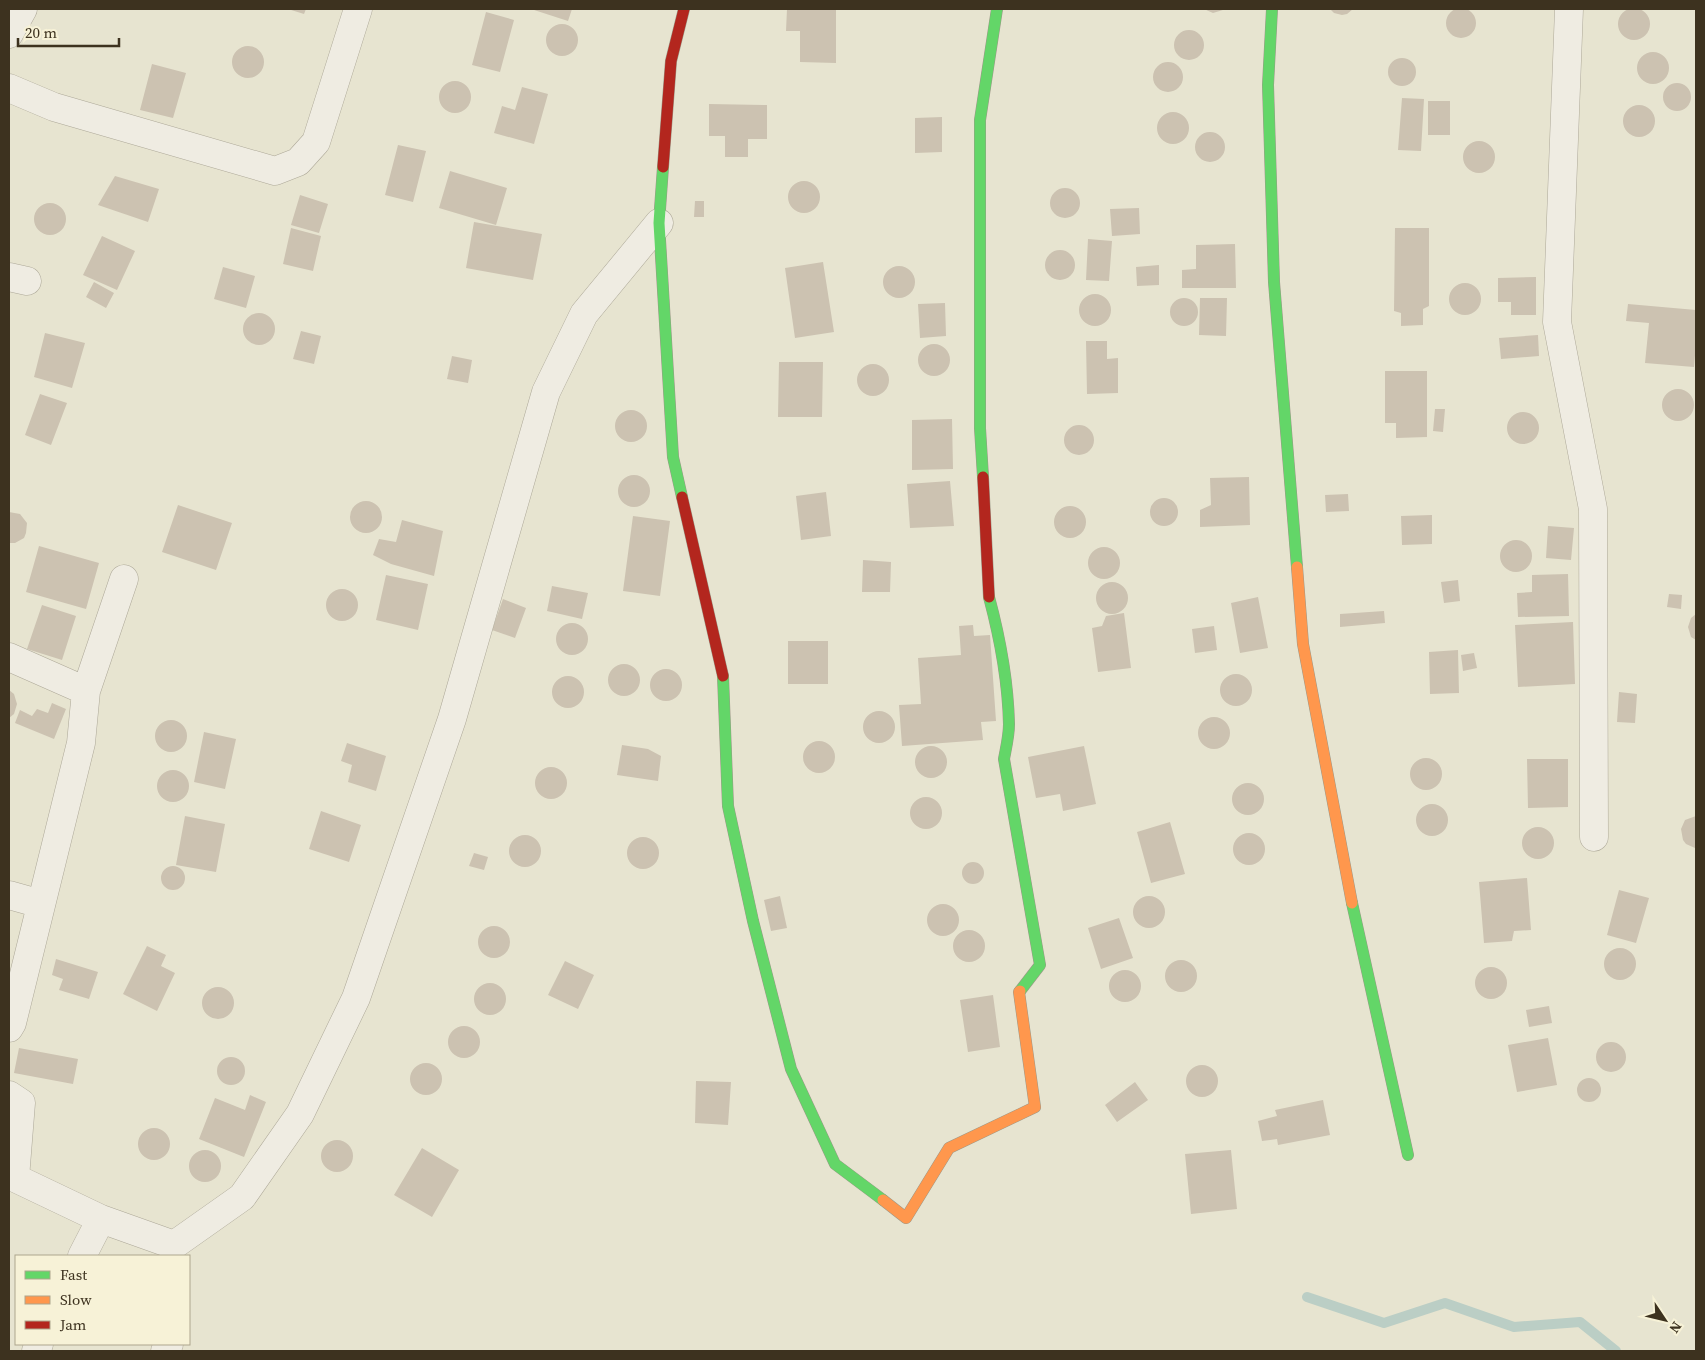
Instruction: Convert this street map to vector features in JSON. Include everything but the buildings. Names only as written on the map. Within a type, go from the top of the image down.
[{"type":"street","points":[[9,34],[23,9]]},
{"type":"street","points":[[9,88],[54,107],[275,171],[298,162],[316,142],[358,9]]},
{"type":"street","points":[[684,9],[671,61],[658,223],[673,457],[723,674],[728,806],[753,921],[791,1069],[835,1164],[906,1218],[949,1148],[1035,1107],[1020,992],[1040,965],[1004,760],[1009,726],[1005,676],[998,632],[989,597],[980,428],[980,120],[997,9]]},
{"type":"street","points":[[1272,9],[1268,85],[1274,282],[1303,644],[1348,887],[1408,1155]]},
{"type":"street","points":[[1569,9],[1557,322],[1593,509],[1594,837]]},
{"type":"street","points":[[9,1095],[21,1103],[15,1178],[101,1219],[174,1250],[242,1197],[300,1114],[356,998],[452,719],[546,392],[584,314],[658,223]]},
{"type":"street","points":[[9,1028],[12,1023],[81,743],[86,691],[124,579]]},
{"type":"street","points":[[9,657],[86,691]]},
{"type":"street","points":[[9,895],[41,904]]},
{"type":"street","points":[[83,1255],[101,1219]]},
{"type":"waterway","points":[[1307,1297],[1384,1323],[1445,1303],[1514,1327],[1580,1322],[1616,1351]]},
{"type":"traffic: fast","points":[[983,477],[980,428],[980,120],[997,9]]},
{"type":"traffic: fast","points":[[1272,9],[1268,85],[1274,282],[1297,567]]},
{"type":"traffic: fast","points":[[663,167],[659,223],[673,457],[682,497]]},
{"type":"traffic: fast","points":[[989,597],[997,628],[1007,692],[1009,728],[1004,759],[1040,965],[1020,991]]},
{"type":"traffic: fast","points":[[723,676],[728,806],[753,921],[791,1069],[835,1164],[883,1200]]},
{"type":"traffic: fast","points":[[1352,903],[1408,1155]]},
{"type":"traffic: slow","points":[[1297,567],[1303,644],[1352,903]]},
{"type":"traffic: slow","points":[[883,1200],[906,1218],[949,1148],[1035,1107],[1020,991]]},
{"type":"traffic: jam","points":[[663,167],[671,61],[684,9]]},
{"type":"traffic: jam","points":[[983,477],[989,597]]},
{"type":"traffic: jam","points":[[682,497],[723,676]]}]
